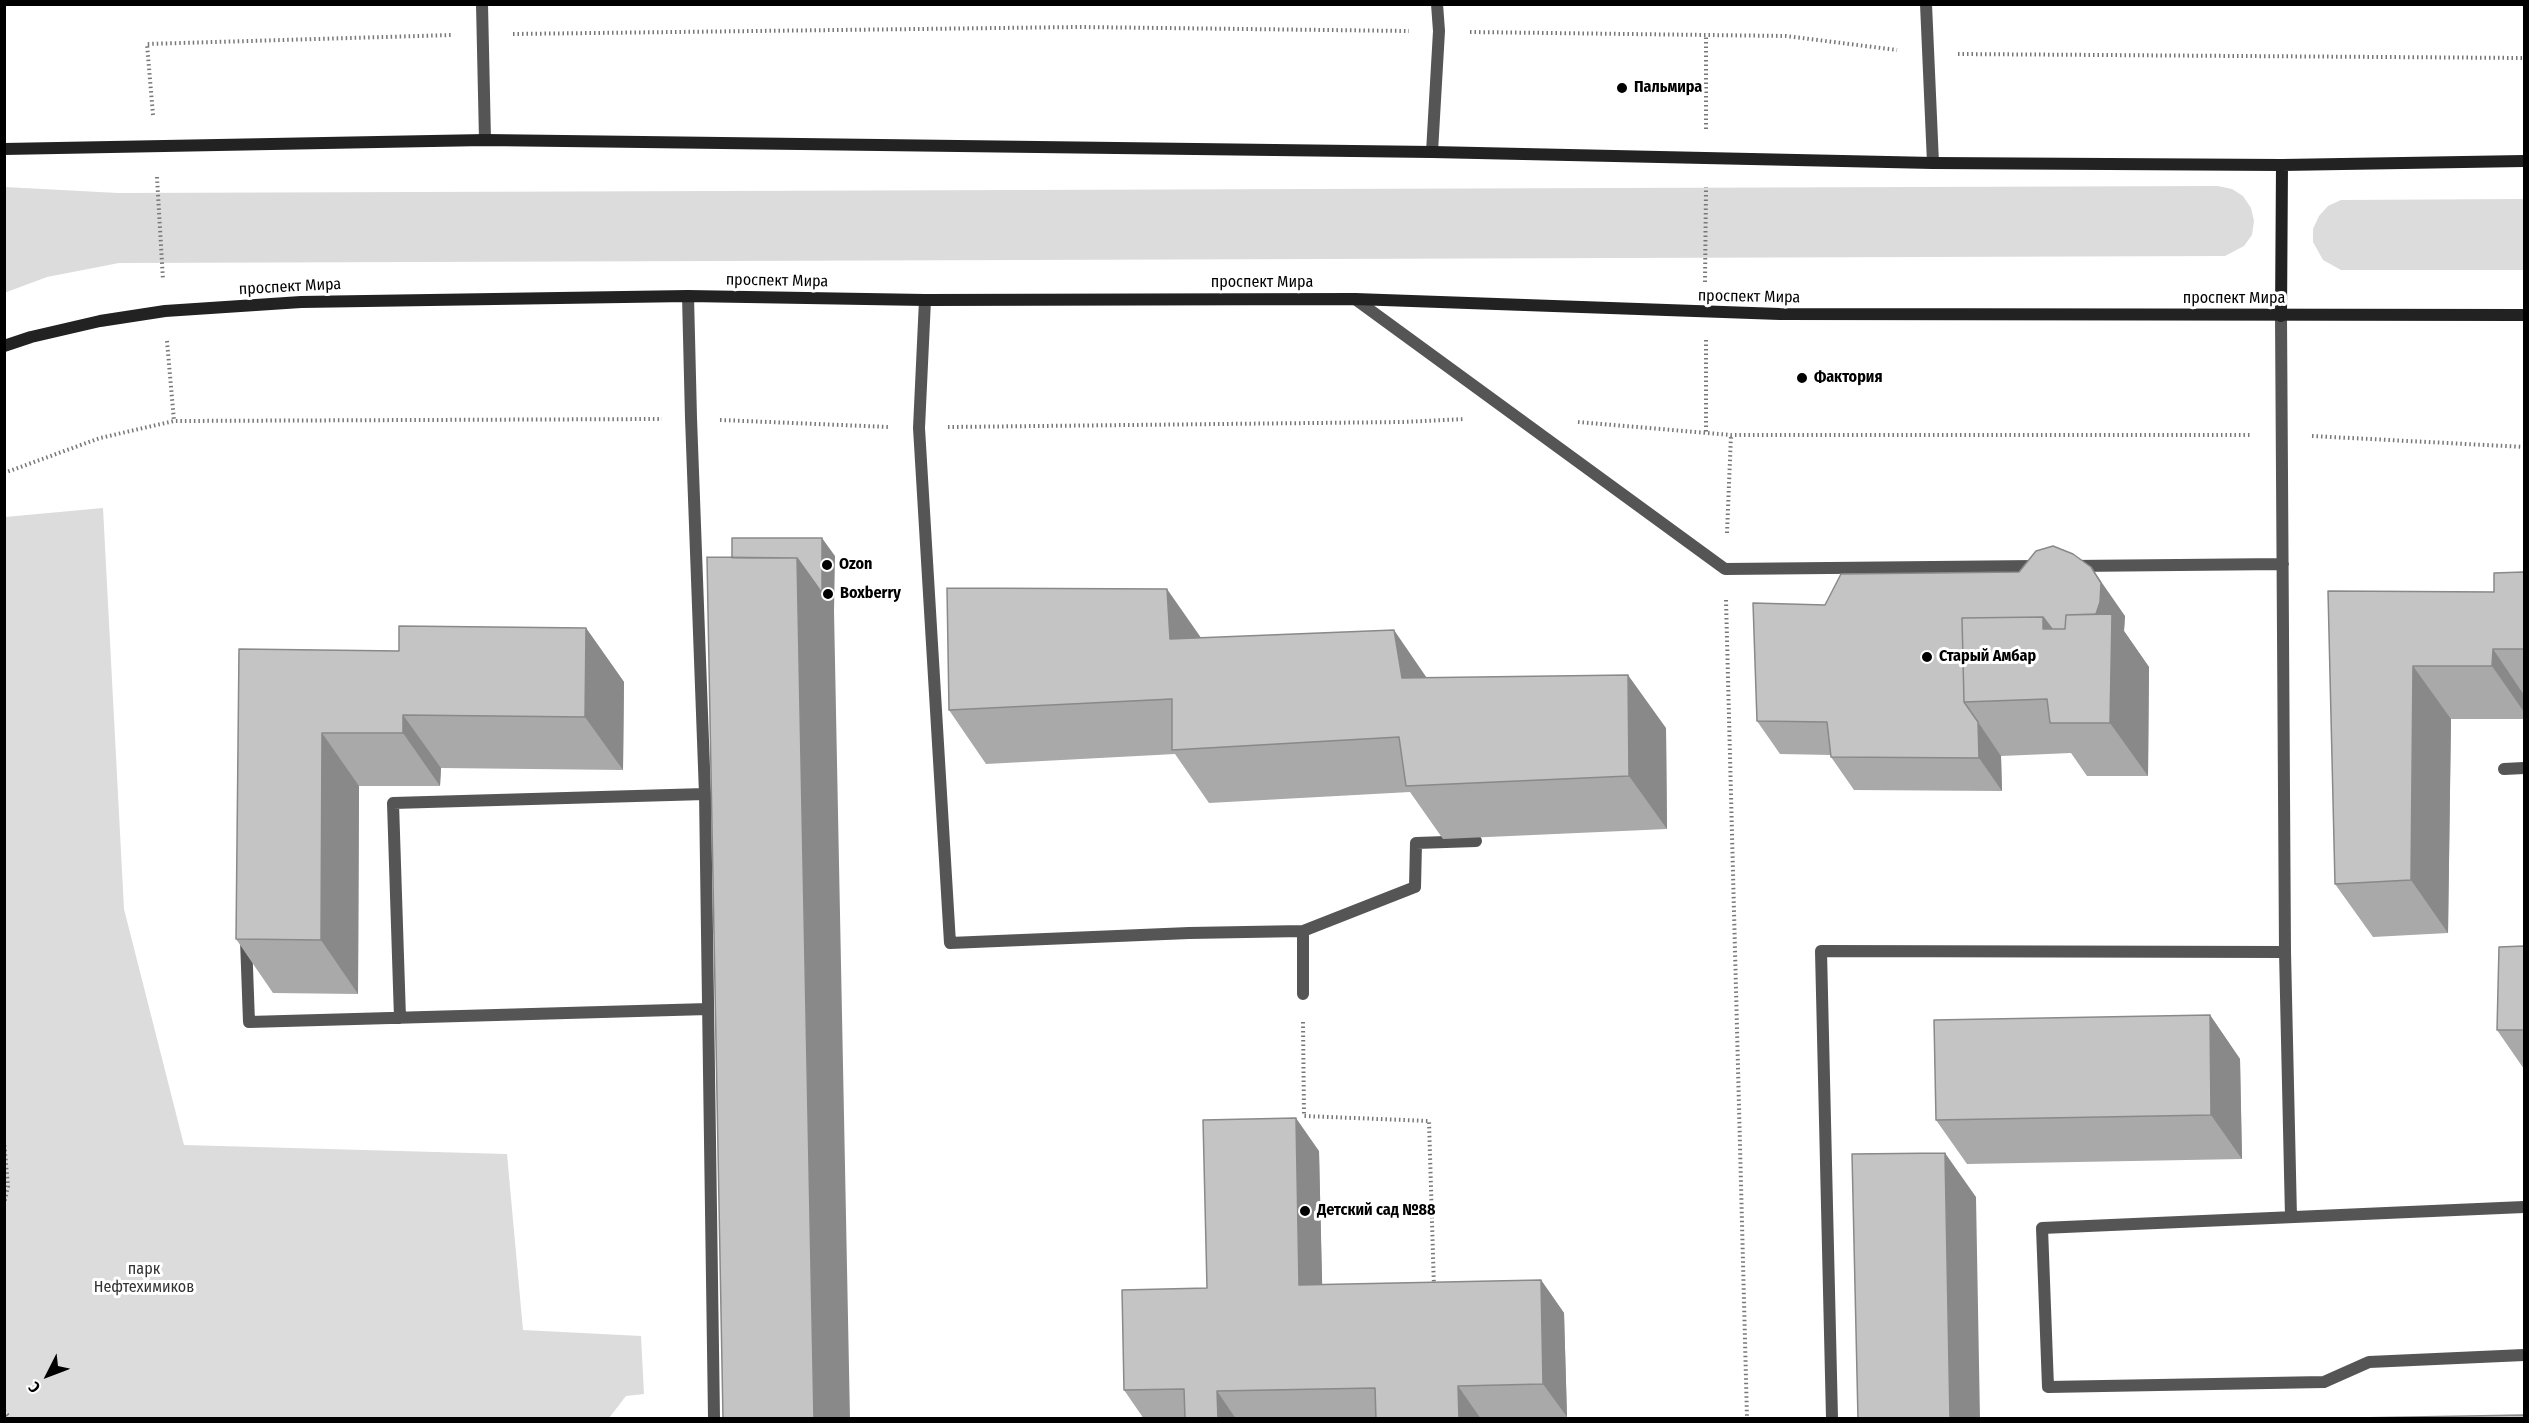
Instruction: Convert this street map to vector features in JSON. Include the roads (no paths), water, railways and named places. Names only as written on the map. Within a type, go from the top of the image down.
[{"type":"main road","points":[[4,149],[485,141],[1432,152],[1933,163],[2282,165],[2524,161]]},
{"type":"main road","points":[[2281,316],[2282,165]]},
{"type":"main road","name":"проспект Мира","points":[[4,346],[31,337],[100,321],[165,311],[302,302],[688,296],[925,300],[1355,299],[1706,312],[2281,316],[2524,315]]},
{"type":"lane","points":[[482,4],[485,141]]},
{"type":"lane","points":[[1432,152],[1439,31],[1437,4]]},
{"type":"lane","points":[[1926,4],[1933,163]]},
{"type":"lane","points":[[688,296],[705,794],[714,1419]]},
{"type":"lane","points":[[1355,299],[1725,569],[2283,564]]},
{"type":"lane","points":[[925,300],[918,428],[950,943],[1189,933],[1303,932],[1415,886],[1416,843],[1476,841]]},
{"type":"lane","points":[[2281,316],[2285,952],[2291,1217]]},
{"type":"lane","points":[[2504,769],[2524,768]]},
{"type":"lane","points":[[400,1018],[393,803],[705,794]]},
{"type":"lane","points":[[246,929],[249,1022],[708,1009]]},
{"type":"lane","points":[[1303,932],[1303,994]]},
{"type":"lane","points":[[1832,1419],[1821,951],[2285,952]]},
{"type":"lane","points":[[2524,1207],[2042,1228],[2048,1387],[2324,1382],[2369,1362],[2524,1355]]},
{"type":"place","name":"Пальмира","points":[[1622,88]]},
{"type":"place","name":"Фактория","points":[[1802,378]]},
{"type":"place","name":"Ozon","points":[[827,565]]},
{"type":"place","name":"Boxberry","points":[[828,594]]},
{"type":"place","name":"Старый Амбар","points":[[1927,657]]},
{"type":"place","name":"Детский сад №88","points":[[1305,1211]]},
{"type":"park label","name":"парк Нефтехимиков","points":[[144,1279]]}]
